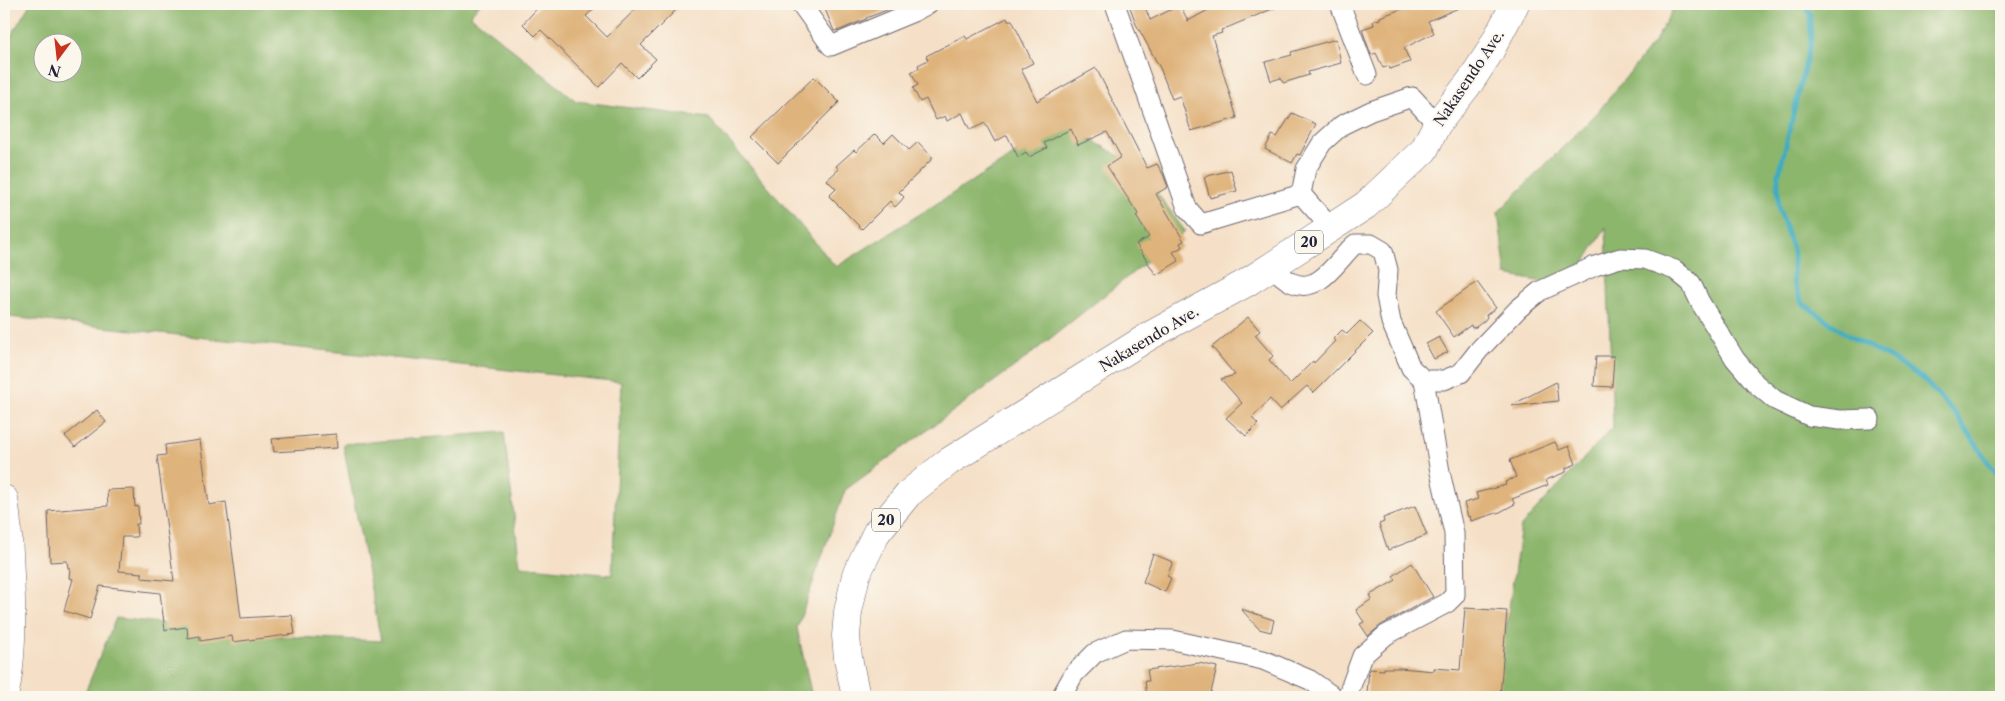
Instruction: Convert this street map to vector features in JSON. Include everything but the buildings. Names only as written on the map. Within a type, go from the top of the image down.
[{"type":"highway","name":"Nakasendo Ave.","points":[[856,697],[848,658],[846,636],[848,612],[856,575],[877,532],[908,494],[948,462],[1151,336],[1271,267],[1366,205],[1424,150],[1436,124],[1470,82],[1494,44],[1515,4]]},
{"type":"highway","points":[[4,499],[9,533],[12,611],[4,697]]},
{"type":"street","points":[[800,4],[830,46],[917,6]]},
{"type":"street","points":[[1115,4],[1187,208],[1201,224],[1301,194]]},
{"type":"street","points":[[1340,4],[1367,75]]},
{"type":"street","points":[[1301,194],[1306,169],[1310,162],[1322,142],[1342,125],[1371,110],[1412,97],[1436,124]]},
{"type":"street","points":[[1301,194],[1331,228]]},
{"type":"street","points":[[1271,267],[1293,283],[1307,286],[1325,278],[1344,254],[1355,244],[1371,244],[1383,251],[1388,270],[1386,296],[1390,322],[1411,368],[1424,380],[1440,472],[1454,533],[1455,595],[1447,603],[1386,635],[1362,656],[1346,697]]},
{"type":"street","points":[[1424,380],[1444,380],[1461,373],[1479,350],[1518,309],[1540,291],[1595,266],[1620,258],[1644,259],[1675,270],[1691,283],[1700,302],[1735,359],[1756,384],[1775,400],[1809,416],[1840,420],[1870,419]]},
{"type":"street","points":[[1061,697],[1074,674],[1095,653],[1126,639],[1173,640],[1263,660],[1310,680],[1334,697]]},
{"type":"green space","points":[[30,4],[480,4],[470,15],[576,101],[709,118],[836,267],[1063,124],[1137,166],[1185,231],[1022,361],[845,490],[797,628],[812,697],[83,697],[116,618],[274,636],[381,641],[343,444],[504,432],[520,566],[612,575],[621,382],[9,317],[4,212],[4,47]]},
{"type":"green space","points":[[1676,4],[2001,4],[2001,697],[1496,697],[1521,526],[1613,427],[1606,227],[1569,287],[1506,275],[1498,212],[1598,112],[1655,41]]},
{"type":"waterway","points":[[1804,4],[1810,14],[1811,40],[1778,178],[1779,208],[1793,251],[1793,281],[1802,303],[1849,336],[1894,360],[1922,378],[1956,415],[2001,478]]}]
